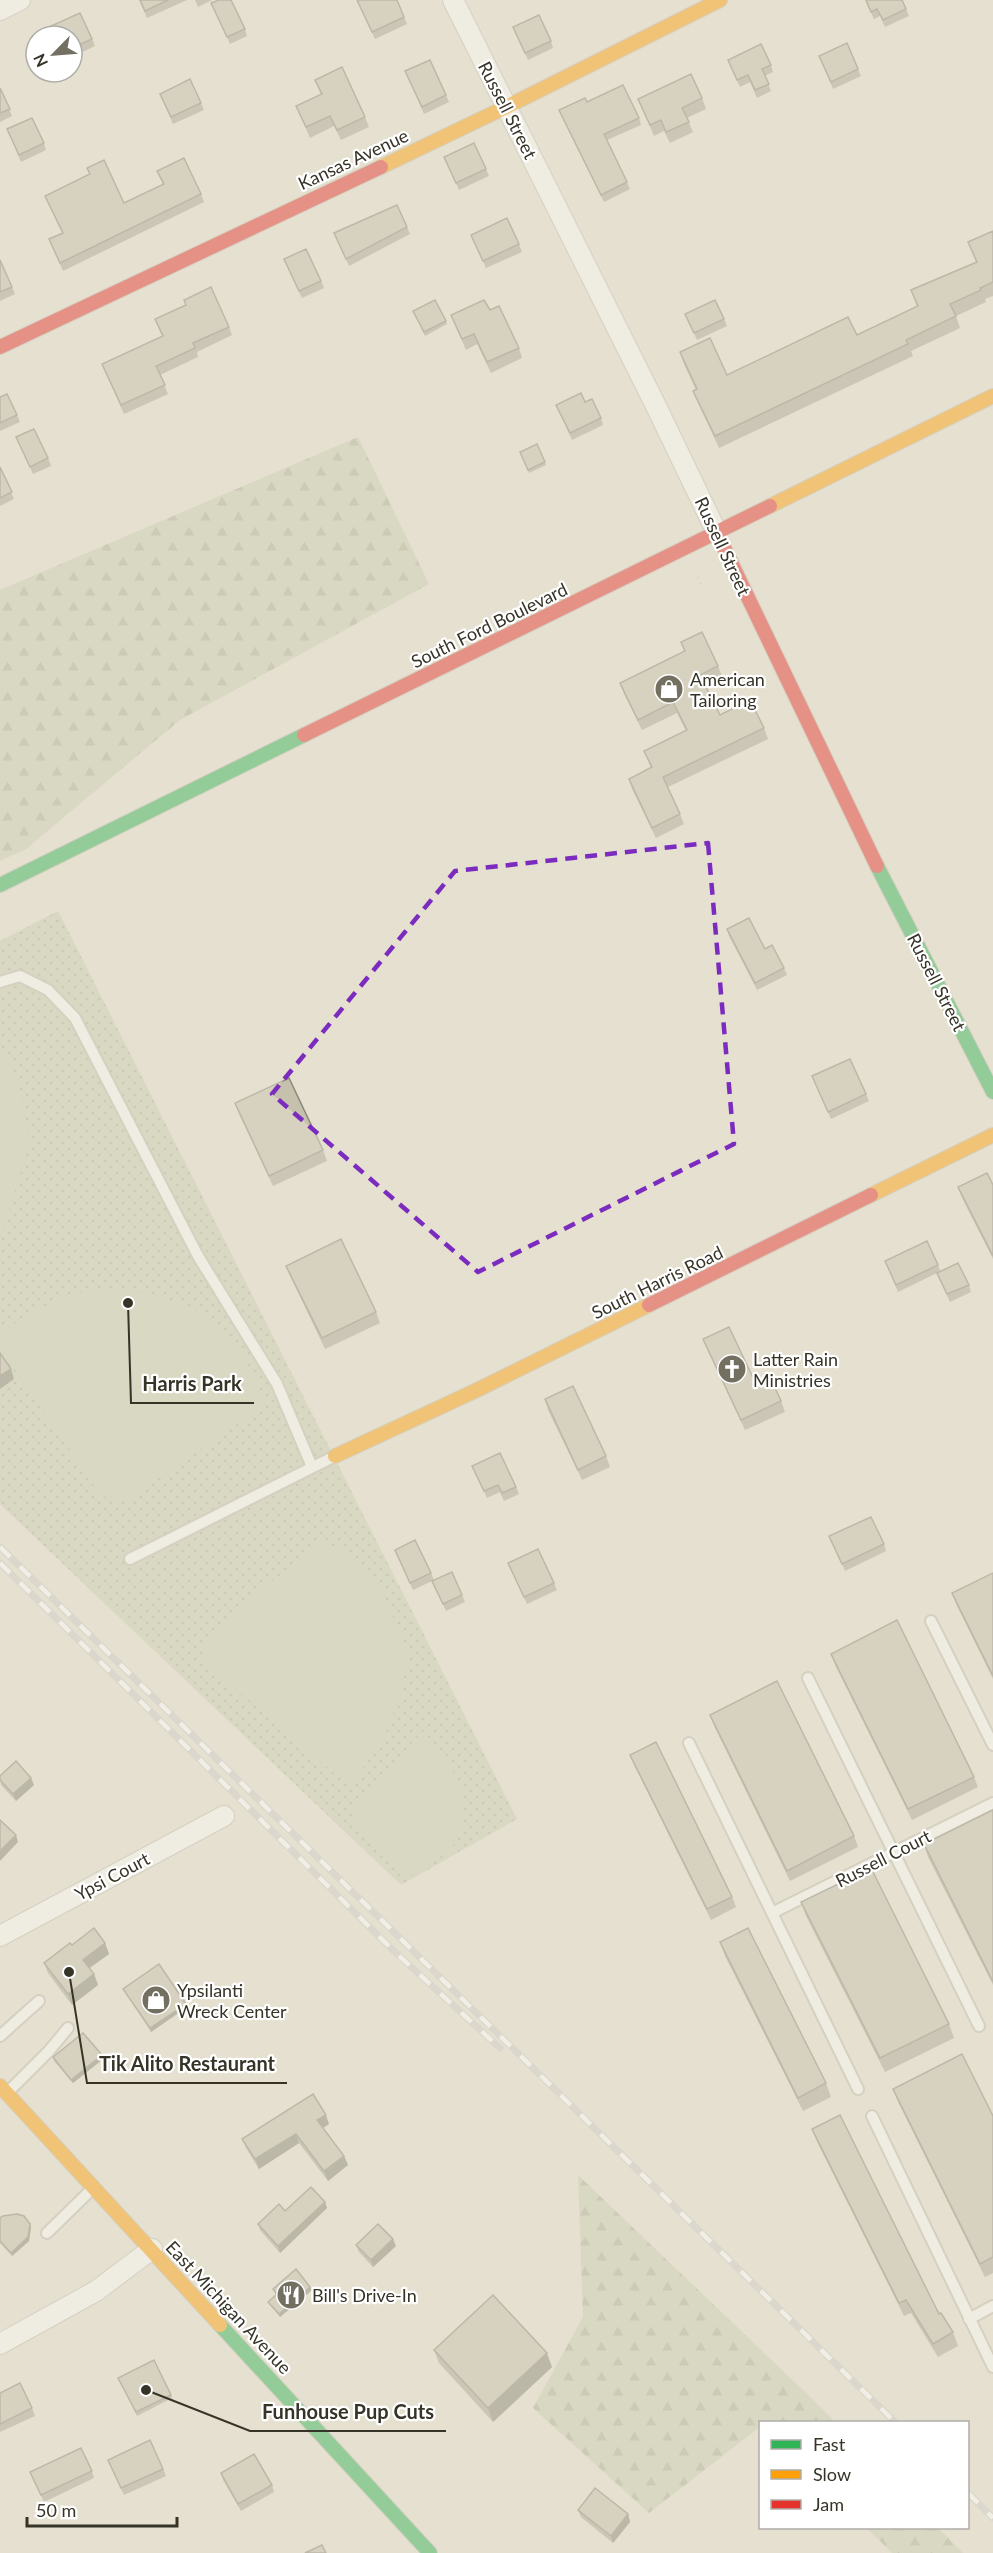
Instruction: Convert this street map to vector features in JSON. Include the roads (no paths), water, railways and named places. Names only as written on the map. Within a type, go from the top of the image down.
[{"type":"street","points":[[0,9],[20,0]]},
{"type":"street","name":"Russell Street","points":[[453,0],[656,406],[867,846],[993,1092]]},
{"type":"street","name":"Kansas Avenue","points":[[0,347],[506,107],[720,0]]},
{"type":"street","name":"South Ford Boulevard","points":[[0,885],[993,396]]},
{"type":"street","name":"South Harris Road","points":[[335,1456],[486,1386],[993,1135]]},
{"type":"street","name":"Ypsi Court","points":[[0,1936],[224,1816]]},
{"type":"street","name":"East Michigan Avenue","points":[[3,2090],[430,2553]]},
{"type":"street","points":[[0,2344],[96,2292],[152,2249]]},
{"type":"lane","points":[[0,982],[20,976],[48,990],[75,1018],[198,1256],[277,1384],[312,1467]]},
{"type":"lane","points":[[130,1559],[335,1456]]},
{"type":"lane","points":[[931,1621],[993,1745]]},
{"type":"lane","points":[[808,1678],[980,2026]]},
{"type":"lane","points":[[689,1743],[858,2089]]},
{"type":"lane","name":"Russell Court","points":[[772,1913],[993,1803]]},
{"type":"lane","points":[[0,2036],[39,2001]]},
{"type":"lane","points":[[3,2090],[48,2052],[68,2028]]},
{"type":"lane","points":[[872,2116],[993,2367]]},
{"type":"lane","points":[[47,2233],[94,2187]]},
{"type":"lane","points":[[969,2319],[993,2306]]},
{"type":"railway","points":[[0,1547],[894,2421]]},
{"type":"railway","points":[[0,1563],[397,1954],[500,2048]]},
{"type":"railway","points":[[969,2494],[993,2518]]},
{"type":"place","name":"American Tailoring","points":[[669,689]]},
{"type":"place","name":"Harris Park","points":[[128,1303]]},
{"type":"place","name":"Latter Rain Ministries","points":[[732,1369]]},
{"type":"place","name":"Tik Alito Restaurant","points":[[69,1972]]},
{"type":"place","name":"Ypsilanti Wreck Center","points":[[156,2000]]},
{"type":"place","name":"Bill's Drive-In","points":[[291,2295]]},
{"type":"place","name":"Funhouse Pup Cuts","points":[[146,2390]]}]
